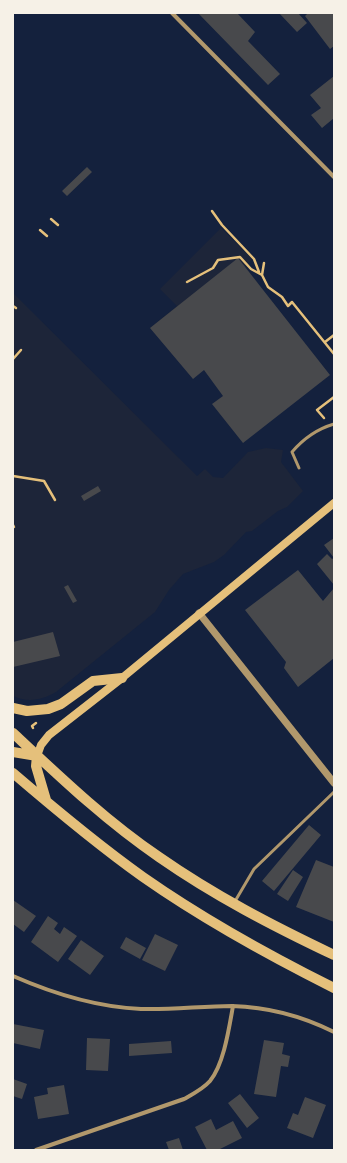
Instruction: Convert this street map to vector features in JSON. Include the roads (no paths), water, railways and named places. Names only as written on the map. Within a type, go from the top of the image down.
[{"type":"main road","points":[[46,801],[36,766],[37,756],[42,745],[49,736],[122,678],[198,613],[334,503]]},
{"type":"main road","points":[[13,708],[27,711],[48,709],[61,704],[93,681],[122,678]]},
{"type":"main road","points":[[13,733],[69,786],[133,838],[184,874],[269,924],[334,955]]},
{"type":"main road","points":[[13,752],[37,756]]},
{"type":"main road","points":[[13,773],[104,848],[144,878],[246,941],[334,988]]},
{"type":"street","points":[[172,13],[334,177]]},
{"type":"street","points":[[198,613],[334,783]]},
{"type":"street","points":[[13,976],[73,999],[127,1008],[153,1009],[233,1006],[283,1013],[334,1032]]},
{"type":"street","points":[[36,1150],[184,1099],[203,1088],[210,1081],[219,1066],[233,1006]]},
{"type":"lane","points":[[299,468],[292,452],[302,440],[321,428],[334,424]]},
{"type":"lane","points":[[233,904],[254,869],[334,792]]}]
